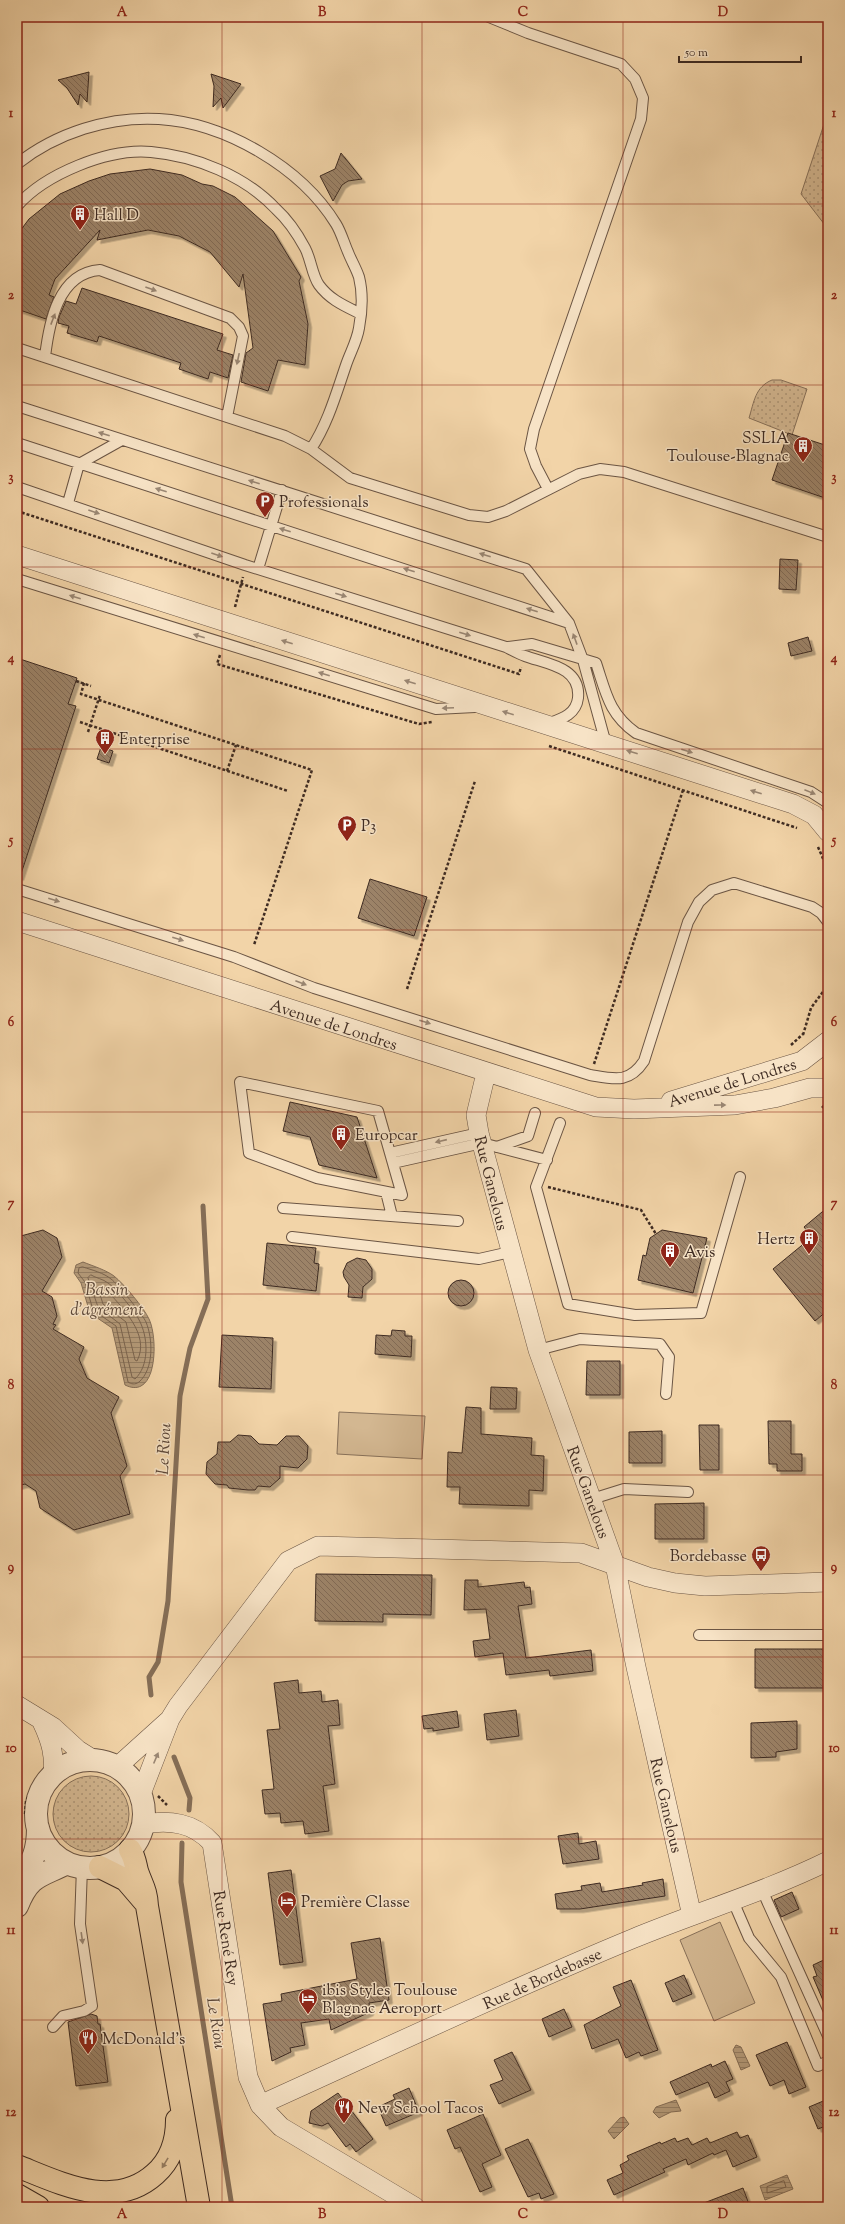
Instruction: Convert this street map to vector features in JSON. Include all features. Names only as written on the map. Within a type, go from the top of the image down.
[{"type":"highway","points":[[130,1850],[136,1859],[138,1872],[146,1891],[147,1906],[199,2207]]},
{"type":"highway","points":[[83,1865],[126,1880],[137,1891],[147,1906]]},
{"type":"highway","points":[[17,2166],[73,2188],[103,2193],[129,2189],[145,2183],[161,2169],[173,2149],[177,2128],[177,2084]]},
{"type":"highway","points":[[17,2166],[89,2207]]},
{"type":"highway","points":[[17,2195],[38,2207]]},
{"type":"street","points":[[17,543],[210,607],[230,624]]},
{"type":"street","points":[[17,555],[793,804],[814,815],[828,832]]},
{"type":"street","name":"Avenue de Londres","points":[[17,920],[486,1073],[596,1107],[634,1109],[653,1107],[734,1105],[774,1098],[810,1088],[828,1088]]},
{"type":"street","name":"Avenue de Londres","points":[[653,1107],[687,1094],[802,1061],[828,1041]]},
{"type":"street","name":"Rue Ganelous","points":[[486,1073],[476,1115],[486,1141],[510,1252],[538,1350],[615,1565],[636,1667],[692,1916]]},
{"type":"street","points":[[117,1766],[170,1719],[288,1561],[318,1546],[581,1553],[648,1577],[675,1583],[697,1585],[828,1582]]},
{"type":"street","points":[[17,1705],[53,1727],[78,1750],[94,1760],[117,1766],[131,1778],[141,1794],[144,1805],[143,1824],[137,1841],[121,1858],[39,1875],[28,1887],[17,1906]]},
{"type":"street","points":[[141,1794],[170,1719]]},
{"type":"street","points":[[42,1720],[52,1742],[54,1762],[53,1776]]},
{"type":"street","points":[[83,1865],[52,1852],[41,1837],[36,1818],[38,1799],[42,1789],[53,1776],[63,1767],[74,1762],[94,1760]]},
{"type":"street","name":"Rue René Rey","points":[[143,1824],[167,1821],[172,1822],[193,1828],[212,1843],[248,2077],[260,2105]]},
{"type":"street","points":[[17,1885],[31,1864],[38,1847],[38,1828]]},
{"type":"street","name":"Rue de Bordebasse","points":[[260,2105],[513,1990],[633,1938],[762,1890],[828,1861]]},
{"type":"street","points":[[260,2105],[281,2127],[415,2207]]},
{"type":"lane","points":[[489,17],[528,33],[621,64],[635,79],[642,98],[641,119],[534,429],[530,449],[536,466],[548,489]]},
{"type":"lane","points":[[17,164],[55,140],[88,127],[125,121],[158,119],[176,121],[206,129],[251,146],[288,170],[316,199],[336,224],[359,277],[362,299],[359,330],[324,429],[311,449]]},
{"type":"lane","points":[[17,206],[26,196],[53,177],[83,164],[117,155],[150,152],[183,157],[218,169],[242,182],[277,209],[305,248],[318,284],[335,301],[361,314]]},
{"type":"lane","points":[[45,357],[48,331],[64,289],[76,277],[88,271],[100,270],[230,318],[239,326],[243,336],[227,417]]},
{"type":"lane","points":[[17,348],[286,436],[311,449],[350,478],[469,515],[488,517],[506,511],[579,474],[600,469],[624,472],[828,537]]},
{"type":"lane","points":[[17,406],[526,569],[569,623],[583,660],[606,744]]},
{"type":"lane","points":[[68,503],[79,464],[122,440]]},
{"type":"lane","points":[[17,443],[569,623]]},
{"type":"lane","points":[[17,487],[68,503],[258,569],[506,647],[525,656],[561,667],[574,680],[577,687],[578,697],[574,710],[562,718],[544,724]]},
{"type":"lane","points":[[258,569],[270,525],[282,490]]},
{"type":"lane","points":[[17,579],[436,709],[487,707]]},
{"type":"lane","points":[[506,647],[532,644],[596,663],[610,705],[617,717],[636,733],[811,792],[828,803]]},
{"type":"lane","points":[[17,889],[234,956],[314,988],[590,1075],[614,1079],[624,1078],[638,1070],[644,1061],[688,922],[699,902],[712,890],[734,883],[812,907],[828,922]]},
{"type":"lane","points":[[240,1082],[378,1111],[393,1164],[402,1195],[317,1178],[249,1154],[240,1082]]},
{"type":"lane","points":[[390,1153],[528,1136],[535,1113]]},
{"type":"lane","points":[[560,1123],[536,1187],[568,1304],[636,1315],[701,1313],[740,1178]]},
{"type":"lane","points":[[393,1164],[486,1141],[547,1160]]},
{"type":"lane","points":[[386,1192],[392,1216]]},
{"type":"lane","points":[[283,1208],[458,1221]]},
{"type":"lane","points":[[292,1237],[479,1259],[510,1252]]},
{"type":"lane","points":[[538,1350],[580,1339],[660,1344],[669,1356],[666,1394]]},
{"type":"lane","points":[[592,1499],[624,1489],[688,1492]]},
{"type":"lane","points":[[699,1635],[828,1635]]},
{"type":"lane","points":[[53,2026],[63,2016],[84,2011],[92,2006],[80,1924],[83,1865]]},
{"type":"lane","points":[[762,1890],[828,2036]]},
{"type":"lane","points":[[733,1901],[749,1938],[782,1977],[818,2066],[828,2061]]},
{"type":"path","points":[[17,510],[519,674],[525,656]]},
{"type":"path","points":[[76,681],[91,686]]},
{"type":"path","points":[[84,683],[81,694],[312,770],[254,945]]},
{"type":"path","points":[[88,732],[100,695]]},
{"type":"path","points":[[80,722],[288,791]]},
{"type":"path","points":[[227,771],[236,745]]},
{"type":"path","points":[[406,989],[475,780]]},
{"type":"path","points":[[590,1075],[683,790]]},
{"type":"path","points":[[540,1178],[547,1186],[641,1210],[656,1234]]},
{"type":"shaded area","points":[[828,112],[828,229],[801,194]]},
{"type":"shaded area","points":[[772,380],[781,380],[807,389],[792,435],[749,418],[754,401],[759,391],[766,383]]},
{"type":"shaded area","points":[[339,1412],[425,1416],[422,1459],[337,1454]]},
{"type":"shaded area","points":[[91,1776],[106,1779],[118,1787],[126,1799],[129,1814],[126,1829],[118,1841],[106,1849],[91,1852],[76,1849],[64,1841],[56,1829],[53,1814],[56,1799],[64,1787],[76,1779]]},
{"type":"shaded area","points":[[720,1922],[755,2003],[714,2021],[680,1940]]},
{"type":"water","name":"Bassin d’agrément","points":[[83,1262],[114,1276],[133,1296],[149,1319],[154,1339],[153,1365],[144,1384],[136,1387],[125,1385],[112,1328],[90,1313],[81,1283],[74,1273],[76,1265]]},
{"type":"water","points":[[736,2045],[741,2047],[750,2066],[741,2070],[733,2050]]},
{"type":"water","points":[[676,2100],[681,2111],[671,2112],[659,2118],[653,2112],[656,2107]]},
{"type":"water","points":[[624,2117],[629,2124],[614,2139],[608,2131],[620,2118]]},
{"type":"water","points":[[787,2175],[793,2189],[765,2200],[760,2186]]},
{"type":"building","points":[[89,72],[87,102],[80,94],[78,105],[67,88],[58,80]]},
{"type":"building","points":[[211,74],[241,84],[223,108],[221,98],[213,107],[214,86]]},
{"type":"building","points":[[341,153],[362,179],[348,181],[342,185],[333,201],[320,176],[335,169]]},
{"type":"building","name":"Hall D","points":[[150,169],[182,175],[202,184],[213,186],[235,197],[273,231],[301,277],[299,281],[308,324],[305,365],[278,360],[268,391],[241,382],[246,353],[253,348],[243,274],[239,287],[210,252],[179,236],[148,230],[97,240],[100,230],[55,279],[49,295],[54,297],[46,319],[17,309],[17,235],[29,219],[60,194],[89,181],[110,174]]},
{"type":"building","points":[[82,288],[223,334],[217,350],[233,355],[228,378],[210,372],[208,379],[179,369],[181,363],[99,336],[97,342],[67,333],[69,326],[58,323],[59,317],[66,301],[76,304]]},
{"type":"building","name":"SSLIA Toulouse-Blagnac","points":[[788,433],[828,446],[828,499],[772,480]]},
{"type":"building","points":[[780,559],[798,560],[796,590],[779,589]]},
{"type":"building","points":[[808,637],[812,651],[791,656],[788,643]]},
{"type":"building","points":[[17,658],[77,678],[68,704],[76,706],[20,877],[17,876]]},
{"type":"building","name":"Enterprise","points":[[101,747],[113,751],[109,763],[97,759]]},
{"type":"building","points":[[370,879],[427,897],[414,936],[358,918]]},
{"type":"building","name":"Europcar","points":[[290,1102],[357,1117],[377,1178],[319,1165],[310,1137],[283,1131]]},
{"type":"building","name":"Hertz","points":[[828,1207],[828,1310],[815,1321],[773,1269],[812,1237],[804,1227]]},
{"type":"building","points":[[43,1230],[57,1238],[62,1257],[42,1291],[52,1297],[57,1316],[53,1324],[56,1325],[53,1329],[84,1347],[79,1359],[87,1378],[119,1397],[111,1413],[127,1466],[120,1476],[130,1514],[74,1530],[40,1508],[36,1491],[25,1484],[17,1486],[17,1237]]},
{"type":"building","name":"Avis","points":[[662,1230],[707,1238],[693,1293],[638,1280],[643,1255],[646,1256],[650,1238]]},
{"type":"building","points":[[267,1243],[316,1248],[314,1263],[319,1264],[316,1291],[263,1285]]},
{"type":"building","points":[[357,1258],[366,1260],[372,1269],[372,1279],[363,1287],[362,1298],[348,1297],[349,1285],[343,1272],[347,1263]]},
{"type":"building","points":[[461,1280],[471,1283],[474,1293],[471,1303],[461,1306],[451,1303],[448,1293],[451,1283]]},
{"type":"building","points":[[392,1330],[405,1331],[405,1336],[412,1336],[411,1357],[375,1354],[376,1335],[391,1336]]},
{"type":"building","points":[[222,1335],[273,1338],[271,1389],[219,1387]]},
{"type":"building","points":[[587,1361],[620,1361],[620,1395],[586,1395]]},
{"type":"building","points":[[491,1387],[517,1388],[516,1409],[490,1409]]},
{"type":"building","points":[[466,1407],[481,1408],[481,1434],[532,1438],[531,1455],[544,1456],[543,1491],[529,1490],[529,1506],[459,1504],[460,1487],[447,1487],[448,1452],[462,1453]]},
{"type":"building","points":[[768,1421],[791,1421],[791,1454],[802,1454],[802,1471],[777,1471],[777,1464],[769,1464]]},
{"type":"building","points":[[699,1425],[719,1425],[719,1470],[700,1470]]},
{"type":"building","points":[[662,1431],[662,1463],[629,1463],[629,1432]]},
{"type":"building","points":[[238,1435],[251,1436],[259,1444],[277,1445],[286,1436],[299,1436],[308,1446],[307,1459],[298,1468],[280,1466],[280,1478],[270,1487],[258,1486],[255,1490],[248,1490],[229,1488],[227,1485],[215,1484],[206,1474],[207,1462],[217,1454],[218,1442],[230,1442]]},
{"type":"building","points":[[704,1503],[704,1539],[655,1539],[655,1504]]},
{"type":"building","points":[[316,1574],[432,1575],[431,1615],[383,1614],[383,1622],[315,1621]]},
{"type":"building","points":[[465,1580],[478,1580],[478,1587],[524,1582],[525,1588],[530,1587],[532,1604],[518,1606],[526,1658],[591,1650],[593,1671],[550,1676],[549,1670],[506,1675],[503,1653],[475,1657],[473,1641],[490,1639],[486,1609],[464,1610]]},
{"type":"building","points":[[755,1649],[828,1649],[828,1688],[755,1688]]},
{"type":"building","points":[[298,1680],[299,1693],[321,1691],[322,1702],[338,1700],[340,1725],[328,1726],[335,1784],[323,1786],[329,1831],[305,1834],[303,1821],[281,1823],[280,1813],[265,1814],[262,1790],[274,1789],[267,1730],[280,1729],[274,1683]]},
{"type":"building","points":[[516,1710],[519,1736],[487,1740],[484,1714]]},
{"type":"building","points":[[457,1711],[459,1727],[433,1731],[433,1728],[424,1729],[422,1716]]},
{"type":"building","points":[[797,1721],[797,1749],[776,1752],[776,1757],[751,1758],[751,1723]]},
{"type":"building","points":[[578,1833],[579,1844],[596,1841],[599,1859],[563,1864],[558,1836]]},
{"type":"building","points":[[291,1870],[303,1962],[280,1965],[268,1873]]},
{"type":"building","points":[[663,1879],[665,1896],[580,1909],[557,1909],[555,1894],[582,1890],[581,1886],[600,1883],[602,1892],[643,1885],[642,1883]]},
{"type":"building","points":[[792,1892],[799,1909],[781,1917],[774,1900]]},
{"type":"building","points":[[380,1938],[389,2000],[369,2003],[370,2012],[331,2030],[329,2019],[301,2023],[305,2045],[290,2048],[291,2052],[272,2061],[263,2004],[282,2001],[281,1994],[357,1979],[351,1943]]},
{"type":"building","points":[[828,1958],[828,2012],[813,1977],[817,1976],[813,1965]]},
{"type":"building","points":[[684,1975],[692,1994],[673,2002],[665,1983]]},
{"type":"building","points":[[631,1980],[658,2050],[641,2056],[639,2052],[626,2058],[618,2039],[592,2049],[584,2025],[621,2006],[613,1987]]},
{"type":"building","points":[[564,2009],[572,2027],[549,2037],[542,2019]]},
{"type":"building","name":"McDonald's","points":[[91,2014],[97,2016],[98,2024],[100,2024],[108,2082],[76,2086],[68,2022]]},
{"type":"building","points":[[787,2042],[806,2087],[789,2094],[784,2080],[770,2086],[756,2055]]},
{"type":"building","points":[[512,2052],[531,2090],[499,2104],[490,2085],[503,2080],[494,2060]]},
{"type":"building","points":[[725,2061],[733,2079],[726,2082],[730,2091],[715,2098],[708,2082],[676,2095],[670,2082],[711,2064],[712,2067]]},
{"type":"building","points":[[409,2088],[419,2112],[386,2126],[378,2107],[395,2099],[393,2095]]},
{"type":"building","points":[[338,2093],[373,2139],[356,2152],[350,2144],[346,2147],[328,2123],[322,2126],[309,2123],[311,2111]]},
{"type":"building","points":[[828,2099],[828,2125],[818,2129],[809,2107]]},
{"type":"building","points":[[483,2114],[501,2155],[482,2164],[492,2187],[480,2192],[460,2147],[455,2149],[447,2130]]},
{"type":"building","points":[[737,2132],[740,2138],[748,2135],[757,2157],[733,2167],[726,2150],[714,2155],[713,2153],[688,2165],[686,2159],[663,2169],[665,2172],[614,2195],[607,2180],[623,2173],[620,2165],[629,2160],[627,2156],[660,2142],[661,2144],[675,2138],[677,2142],[688,2138],[692,2145],[707,2138],[710,2143]]},
{"type":"building","points":[[528,2139],[554,2194],[541,2199],[539,2193],[528,2197],[505,2149]]},
{"type":"building","points":[[743,2188],[750,2207],[696,2207],[696,2206]]},
{"type":"waterway","name":"Le Riou","points":[[151,1695],[149,1677],[158,1662],[168,1601],[180,1396],[190,1348],[208,1299],[203,1206]]},
{"type":"waterway","name":"Le Riou","points":[[174,1757],[190,1798],[189,1810]]},
{"type":"waterway","name":"Le Riou","points":[[182,1843],[181,1882],[232,2207]]},
{"type":"place","name":"Hall D","points":[[80,231]]},
{"type":"place","name":"SSLIA Toulouse-Blagnac","points":[[803,463]]},
{"type":"place","name":"Professionals","points":[[265,518]]},
{"type":"place","name":"Enterprise","points":[[105,755]]},
{"type":"place","name":"P3","points":[[347,842]]},
{"type":"place","name":"Europcar","points":[[341,1151]]},
{"type":"place","name":"Hertz","points":[[809,1255]]},
{"type":"place","name":"Avis","points":[[670,1268]]},
{"type":"place","name":"Bordebasse","points":[[761,1572]]},
{"type":"place","name":"Première Classe","points":[[287,1918]]},
{"type":"place","name":"ibis Styles Toulouse Blagnac Aeroport","points":[[308,2015]]},
{"type":"place","name":"McDonald's","points":[[88,2055]]},
{"type":"place","name":"New School Tacos","points":[[344,2124]]}]
